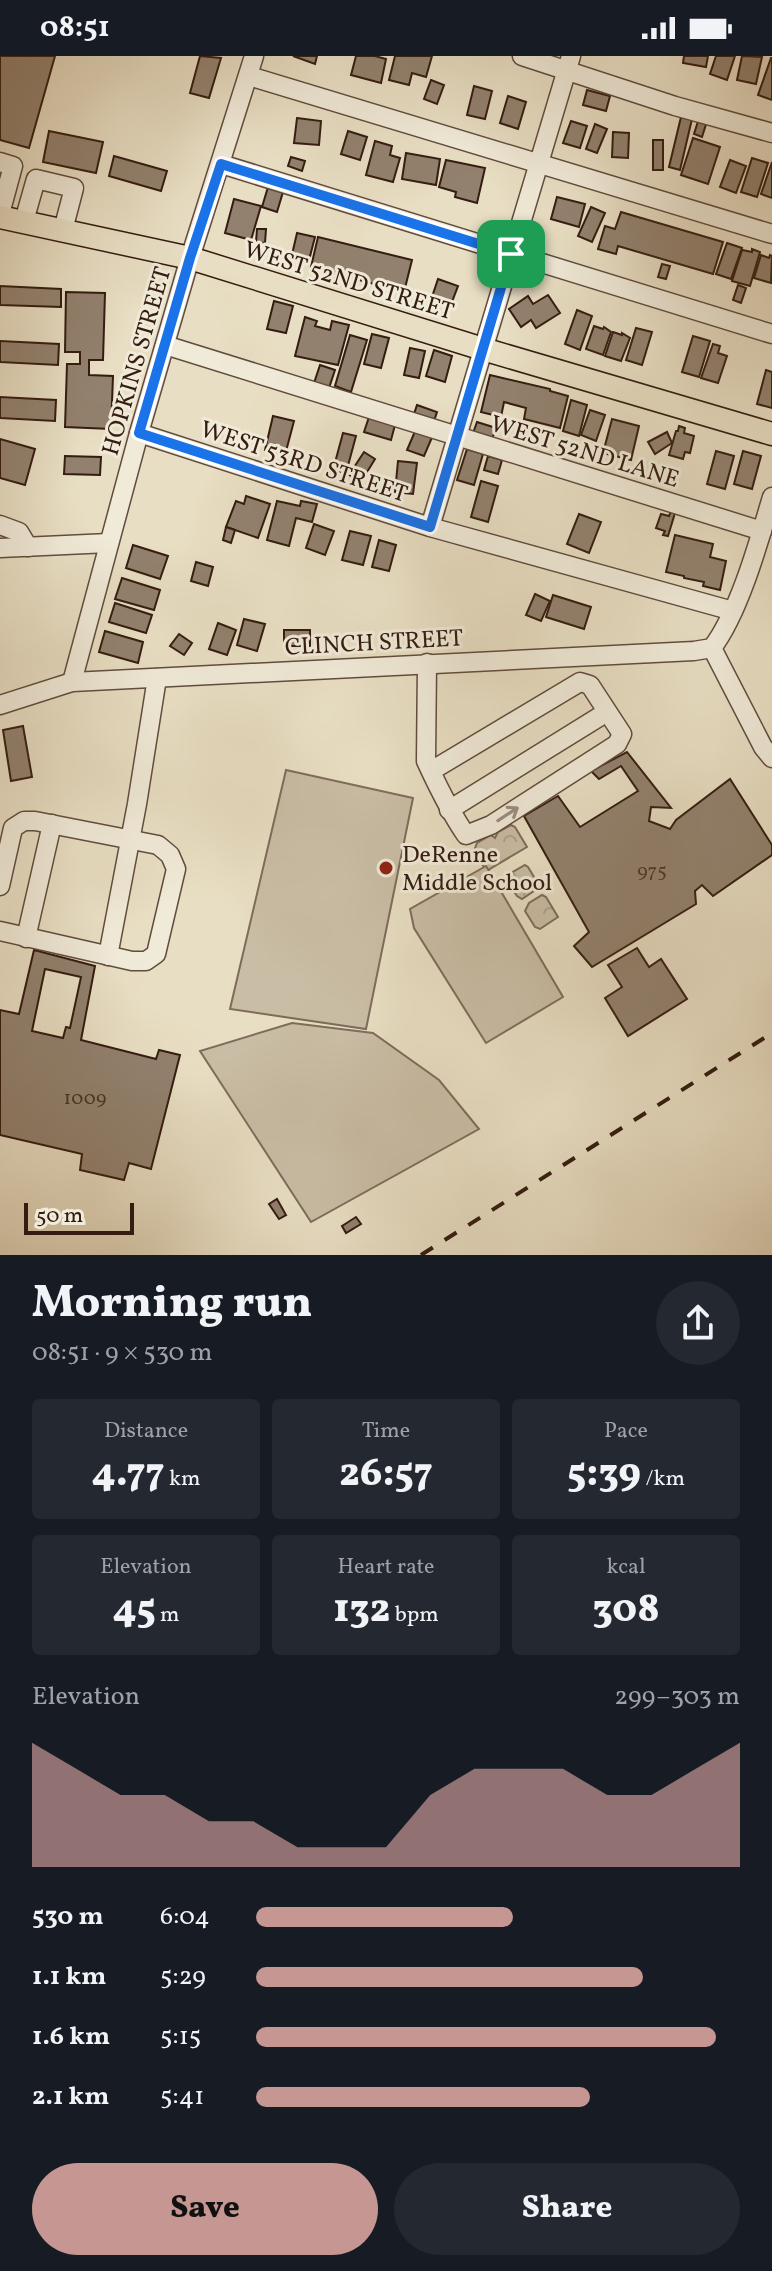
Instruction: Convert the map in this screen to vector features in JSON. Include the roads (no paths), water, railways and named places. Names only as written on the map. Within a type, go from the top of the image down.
[{"type":"main road","name":"WEST 52ND STREET","points":[[0,215],[190,258],[772,434]]},
{"type":"street","name":"HOPKINS STREET","points":[[72,682],[139,433],[254,56]]},
{"type":"street","points":[[522,56],[569,63],[686,109],[772,133]]},
{"type":"street","points":[[430,527],[569,63]]},
{"type":"street","points":[[249,76],[772,234]]},
{"type":"street","points":[[0,162],[13,166],[0,215]]},
{"type":"street","points":[[221,164],[772,334]]},
{"type":"street","points":[[24,221],[36,179],[74,188],[63,230]]},
{"type":"street","name":"WEST 52ND LANE","points":[[165,345],[762,531]]},
{"type":"street","name":"WEST 53RD STREET","points":[[139,433],[430,527],[733,611]]},
{"type":"street","points":[[772,497],[733,611],[712,648],[763,747],[772,758]]},
{"type":"street","points":[[0,525],[19,532],[28,547]]},
{"type":"street","points":[[0,548],[109,543]]},
{"type":"street","name":"CLINCH STREET","points":[[0,705],[72,682],[712,648]]},
{"type":"street","points":[[427,663],[426,761],[449,810],[466,835],[491,825],[617,744],[622,734],[590,685],[580,682],[431,771]]},
{"type":"street","points":[[108,956],[157,678]]},
{"type":"street","points":[[449,810],[607,712]]},
{"type":"street","points":[[0,886],[13,828],[24,821],[158,845],[170,855],[176,869],[156,954],[146,961],[132,961],[0,931]]},
{"type":"street","points":[[26,938],[52,824]]},
{"type":"railway","points":[[421,1255],[772,1033]]},
{"type":"place","name":"DeRenne Middle School","points":[[386,868]]}]
